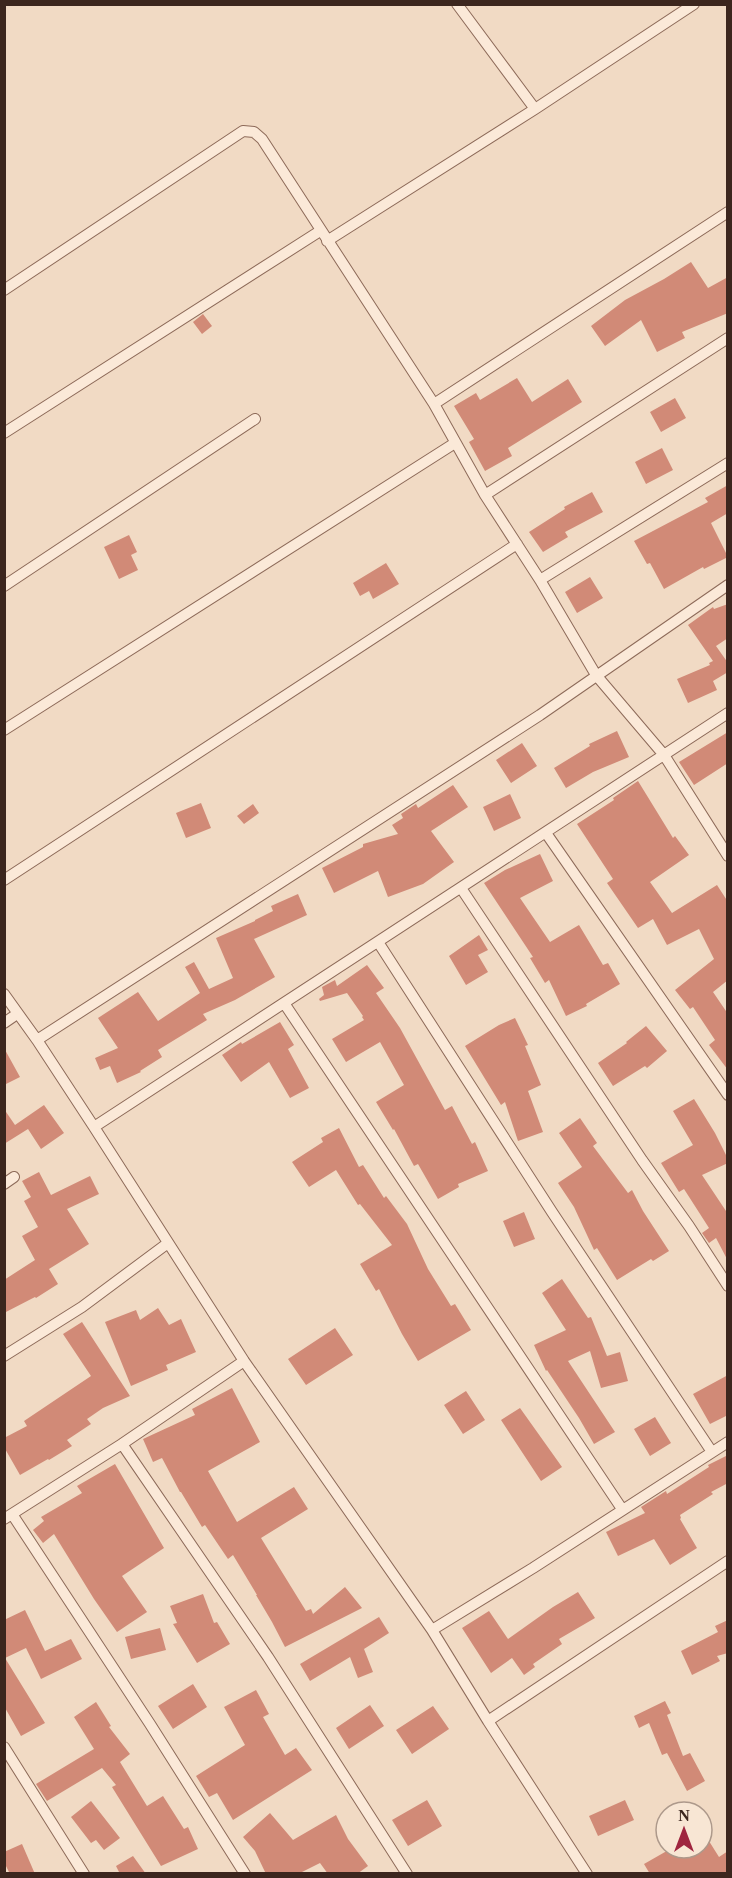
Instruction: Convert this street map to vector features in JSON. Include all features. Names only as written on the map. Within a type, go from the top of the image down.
[{"type":"street","points":[[457,4],[535,109]]},
{"type":"street","points":[[327,241],[535,109],[694,4]]},
{"type":"street","points":[[4,290],[243,131],[254,132],[262,139],[434,404],[485,495],[540,580],[596,675],[664,755],[728,856]]},
{"type":"street","points":[[434,404],[728,212]]},
{"type":"street","points":[[4,433],[320,231]]},
{"type":"street","points":[[485,495],[728,338]]},
{"type":"street","points":[[4,586],[255,419]]},
{"type":"street","points":[[4,730],[455,443]]},
{"type":"street","points":[[540,580],[728,463]]},
{"type":"street","points":[[4,880],[517,544]]},
{"type":"street","points":[[37,1040],[540,715],[728,585]]},
{"type":"street","points":[[94,1127],[728,713]]},
{"type":"street","points":[[546,833],[728,1095]]},
{"type":"street","points":[[461,888],[728,1286]]},
{"type":"street","points":[[378,942],[552,1212],[712,1452]]},
{"type":"street","points":[[4,994],[94,1127],[244,1362],[432,1630],[587,1874]]},
{"type":"street","points":[[284,1003],[622,1509]]},
{"type":"street","points":[[4,1023],[18,1014]]},
{"type":"street","points":[[4,1184],[14,1177]]},
{"type":"street","points":[[4,1356],[82,1306],[168,1243]]},
{"type":"street","points":[[244,1362],[8,1517],[150,1724],[245,1874]]},
{"type":"street","points":[[432,1630],[533,1568],[728,1442]]},
{"type":"street","points":[[122,1444],[268,1657],[407,1874]]},
{"type":"street","points":[[488,1721],[728,1562]]},
{"type":"street","points":[[4,1747],[84,1874]]},
{"type":"building","points":[[691,262],[708,288],[728,277],[728,313],[682,332],[685,338],[657,352],[641,320],[605,346],[591,326],[625,300]]},
{"type":"building","points":[[203,314],[212,326],[202,334],[193,322]]},
{"type":"building","points":[[517,378],[532,402],[568,379],[582,402],[508,448],[512,456],[485,471],[469,442],[474,439],[454,406],[476,393],[480,400]]},
{"type":"building","points":[[675,398],[686,418],[661,432],[650,412]]},
{"type":"building","points":[[662,448],[673,470],[646,484],[635,462]]},
{"type":"building","points":[[728,485],[728,513],[711,523],[728,557],[704,569],[703,567],[664,589],[650,563],[647,564],[634,541],[708,502],[705,498]]},
{"type":"building","points":[[592,492],[603,512],[565,532],[568,537],[543,552],[529,532],[565,509],[564,507]]},
{"type":"building","points":[[129,535],[137,552],[131,555],[138,570],[119,579],[104,547]]},
{"type":"building","points":[[386,563],[399,584],[373,599],[369,591],[360,596],[353,583]]},
{"type":"building","points":[[590,577],[603,598],[577,613],[565,592]]},
{"type":"building","points":[[728,604],[728,638],[716,646],[728,663],[728,672],[713,681],[717,690],[688,703],[677,679],[710,665],[709,663],[713,661],[688,625],[713,607],[714,609]]},
{"type":"building","points":[[617,731],[629,757],[593,772],[566,788],[554,768],[590,746],[589,744]]},
{"type":"building","points":[[728,732],[728,763],[694,785],[679,762]]},
{"type":"building","points":[[522,743],[537,766],[511,783],[496,760]]},
{"type":"building","points":[[638,781],[673,838],[675,836],[689,855],[650,882],[672,913],[717,885],[728,902],[728,980],[713,992],[728,1014],[728,1070],[709,1045],[715,1040],[693,1007],[690,1009],[675,990],[714,959],[699,929],[667,945],[653,919],[638,928],[607,883],[613,879],[577,824]]},
{"type":"building","points":[[453,785],[468,807],[431,831],[454,862],[423,884],[388,897],[378,871],[334,893],[322,868],[363,847],[363,844],[398,834],[392,825],[403,818],[401,814],[416,804],[418,808]]},
{"type":"building","points":[[510,794],[521,818],[494,831],[483,807]]},
{"type":"building","points":[[201,803],[211,828],[186,838],[176,813]]},
{"type":"building","points":[[253,804],[259,813],[244,824],[237,816]]},
{"type":"building","points":[[540,854],[553,881],[520,898],[550,942],[579,925],[603,965],[608,963],[620,984],[586,1004],[587,1006],[566,1016],[549,980],[545,983],[530,958],[533,957],[484,883],[505,870]]},
{"type":"building","points":[[298,894],[307,915],[254,939],[275,977],[235,1000],[203,1014],[207,1020],[158,1050],[162,1057],[141,1072],[117,1083],[110,1066],[100,1070],[95,1058],[118,1048],[98,1018],[138,992],[158,1021],[200,993],[185,967],[194,962],[209,989],[233,978],[216,938],[255,921],[273,911],[271,906]]},
{"type":"building","points":[[479,935],[488,950],[478,955],[488,972],[466,985],[449,956]]},
{"type":"building","points":[[367,965],[384,988],[376,993],[400,1028],[445,1110],[452,1106],[472,1144],[475,1142],[488,1171],[458,1184],[459,1187],[438,1199],[418,1164],[414,1166],[376,1102],[404,1085],[380,1042],[346,1062],[332,1039],[364,1020],[363,1016],[347,993],[320,1001],[319,999],[324,995],[322,987],[335,980],[337,986]]},
{"type":"building","points":[[515,1018],[528,1045],[525,1046],[541,1085],[528,1091],[543,1132],[518,1141],[505,1102],[501,1105],[465,1046]]},
{"type":"building","points":[[280,1022],[294,1045],[288,1049],[309,1088],[290,1098],[269,1062],[241,1082],[222,1055],[241,1042],[242,1044]]},
{"type":"building","points":[[646,1026],[667,1051],[647,1068],[645,1066],[613,1086],[598,1063],[627,1043]]},
{"type":"building","points":[[4,1048],[20,1077],[4,1085]]},
{"type":"building","points":[[694,1099],[728,1159],[728,1163],[702,1175],[728,1214],[728,1261],[716,1238],[709,1243],[702,1233],[709,1228],[684,1189],[679,1192],[661,1163],[693,1145],[673,1111]]},
{"type":"building","points":[[44,1105],[64,1133],[41,1149],[28,1129],[4,1144],[4,1109],[15,1125]]},
{"type":"building","points":[[580,1118],[597,1143],[593,1146],[628,1193],[632,1190],[669,1251],[617,1280],[597,1248],[594,1250],[574,1207],[558,1183],[582,1167],[559,1133]]},
{"type":"building","points":[[339,1128],[359,1167],[363,1165],[384,1198],[386,1196],[407,1224],[428,1269],[451,1306],[455,1304],[471,1330],[418,1361],[379,1289],[376,1291],[360,1264],[392,1245],[360,1204],[358,1205],[336,1170],[309,1187],[292,1162],[323,1142],[321,1138]]},
{"type":"building","points":[[39,1172],[51,1195],[90,1176],[99,1194],[67,1209],[89,1244],[49,1269],[58,1284],[36,1298],[4,1313],[4,1280],[35,1260],[22,1236],[38,1227],[24,1201],[31,1197],[22,1181]]},
{"type":"building","points":[[524,1212],[535,1239],[514,1247],[503,1221]]},
{"type":"building","points":[[562,1279],[588,1318],[591,1317],[607,1356],[620,1352],[628,1381],[601,1388],[590,1351],[568,1361],[615,1432],[594,1444],[546,1371],[534,1345],[566,1330],[542,1293]]},
{"type":"building","points":[[158,1308],[169,1325],[181,1319],[196,1352],[166,1365],[168,1370],[131,1386],[105,1322],[136,1310],[140,1320]]},
{"type":"building","points":[[82,1322],[130,1396],[103,1408],[87,1419],[91,1424],[67,1440],[72,1446],[20,1475],[4,1447],[4,1438],[27,1426],[24,1421],[91,1376],[63,1334]]},
{"type":"building","points":[[335,1328],[353,1355],[306,1385],[288,1359]]},
{"type":"building","points":[[728,1375],[728,1415],[710,1424],[693,1394]]},
{"type":"building","points":[[232,1388],[260,1442],[208,1471],[237,1522],[294,1487],[308,1509],[261,1538],[306,1611],[311,1609],[313,1614],[345,1587],[362,1608],[285,1647],[233,1555],[228,1559],[205,1525],[202,1527],[162,1458],[153,1462],[143,1439],[195,1415],[192,1409]]},
{"type":"building","points":[[466,1391],[485,1420],[463,1434],[444,1405]]},
{"type":"building","points":[[520,1408],[562,1467],[541,1481],[501,1420]]},
{"type":"building","points":[[655,1417],[671,1443],[650,1456],[634,1429]]},
{"type":"building","points":[[728,1455],[728,1483],[711,1492],[713,1494],[680,1515],[680,1519],[697,1548],[670,1565],[654,1539],[618,1556],[606,1532],[645,1513],[641,1507],[666,1491],[667,1494],[709,1467],[708,1465]]},
{"type":"building","points":[[115,1464],[164,1548],[122,1576],[147,1612],[117,1632],[54,1534],[43,1543],[33,1530],[44,1521],[41,1517],[82,1493],[77,1486]]},
{"type":"building","points":[[578,1592],[595,1618],[559,1639],[562,1644],[533,1664],[535,1667],[524,1675],[512,1658],[491,1673],[462,1628],[489,1611],[508,1639]]},
{"type":"building","points":[[203,1594],[214,1623],[217,1622],[230,1644],[197,1663],[173,1624],[177,1623],[170,1606]]},
{"type":"building","points":[[25,1610],[45,1651],[71,1639],[82,1659],[41,1679],[26,1648],[5,1658],[45,1723],[21,1736],[4,1706],[4,1620]]},
{"type":"building","points":[[379,1617],[389,1633],[364,1649],[373,1672],[358,1678],[350,1657],[310,1681],[300,1664]]},
{"type":"building","points":[[728,1620],[728,1653],[717,1656],[720,1661],[692,1675],[681,1651],[718,1632],[715,1626]]},
{"type":"building","points":[[160,1628],[166,1650],[131,1659],[125,1637]]},
{"type":"building","points":[[193,1684],[207,1707],[173,1729],[158,1706]]},
{"type":"building","points":[[256,1690],[269,1714],[263,1717],[285,1755],[296,1748],[312,1770],[233,1820],[217,1793],[209,1797],[196,1776],[245,1745],[224,1707]]},
{"type":"building","points":[[665,1701],[671,1713],[667,1715],[683,1756],[690,1753],[705,1781],[687,1791],[667,1753],[662,1755],[649,1723],[639,1728],[634,1716]]},
{"type":"building","points":[[96,1702],[111,1726],[109,1727],[130,1754],[120,1762],[147,1806],[163,1796],[184,1829],[188,1827],[198,1849],[161,1866],[112,1787],[116,1785],[102,1768],[47,1801],[36,1784],[94,1749],[74,1717]]},
{"type":"building","points":[[370,1705],[384,1726],[349,1749],[336,1728]]},
{"type":"building","points":[[433,1706],[449,1729],[412,1754],[396,1730]]},
{"type":"building","points":[[427,1800],[442,1826],[408,1846],[392,1820]]},
{"type":"building","points":[[625,1800],[634,1820],[598,1836],[589,1816]]},
{"type":"building","points":[[91,1801],[120,1838],[104,1850],[96,1840],[91,1843],[71,1817]]},
{"type":"building","points":[[270,1813],[293,1840],[336,1815],[348,1839],[368,1866],[357,1874],[328,1874],[320,1863],[298,1874],[266,1874],[255,1851],[243,1837]]},
{"type":"building","points":[[22,1844],[35,1874],[10,1874],[4,1862],[4,1852]]},
{"type":"building","points":[[714,1849],[719,1857],[728,1851],[728,1874],[650,1874],[644,1864],[654,1858],[714,1860]]},
{"type":"building","points":[[133,1856],[146,1874],[120,1874],[116,1866]]}]
